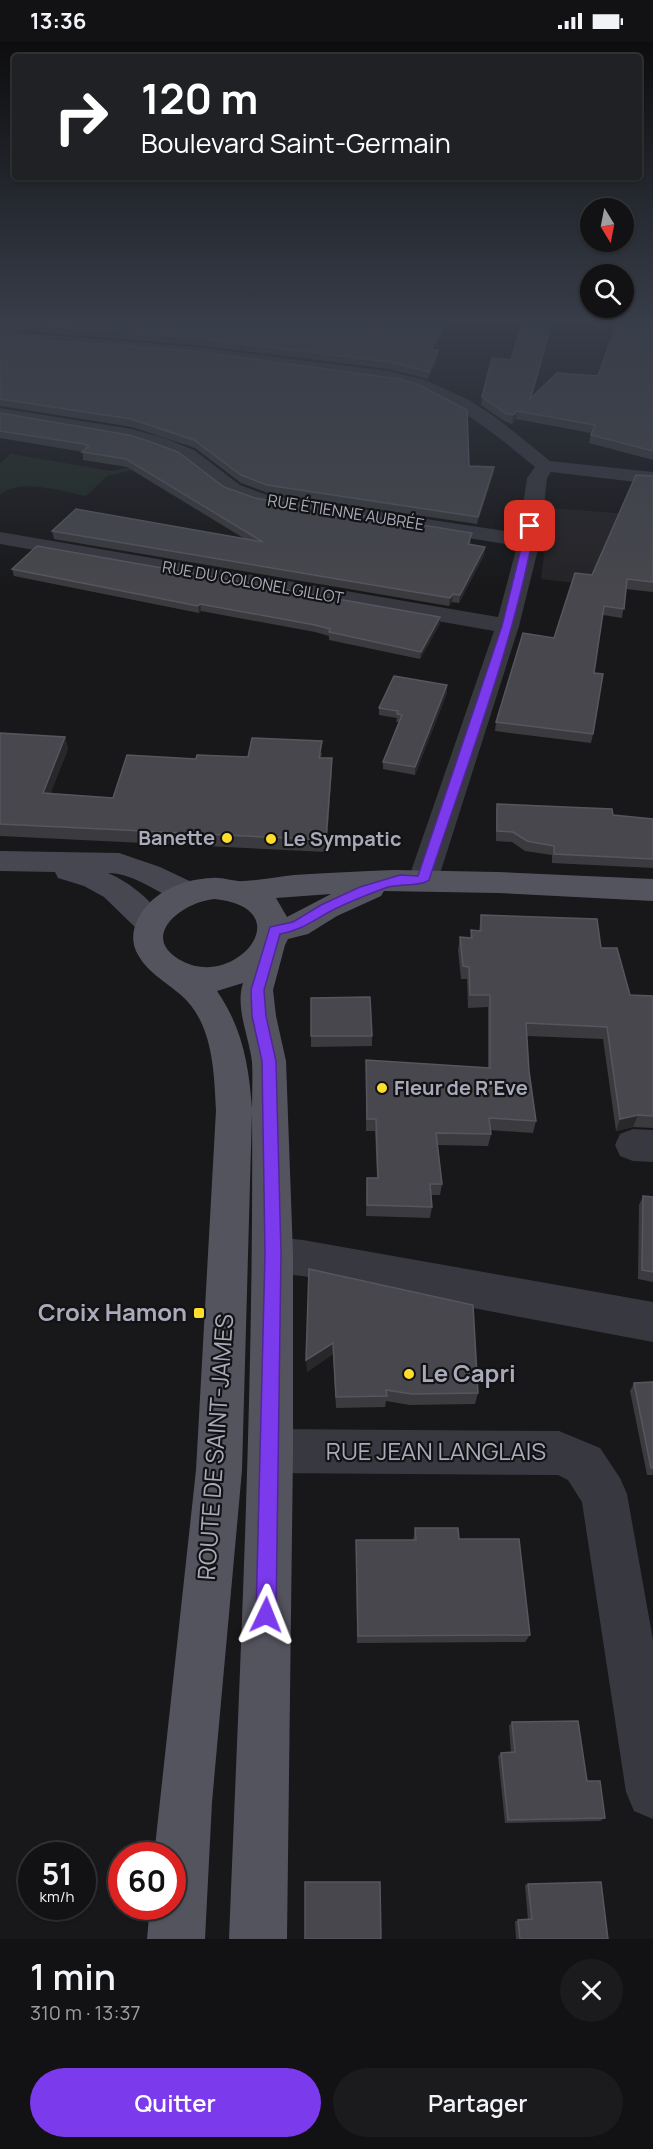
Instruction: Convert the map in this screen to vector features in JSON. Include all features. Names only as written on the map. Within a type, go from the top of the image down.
[{"type":"main road","points":[[15,861],[119,863],[149,874],[187,893]]},
{"type":"main road","points":[[15,861],[94,878],[116,888],[150,923]]},
{"type":"main road","points":[[412,880],[364,890],[326,908],[272,939],[258,962],[241,972],[219,978],[197,978],[176,973],[161,964],[151,951],[147,937],[150,923],[165,905],[187,893],[214,888],[240,892],[286,885],[412,880],[653,890]]},
{"type":"main road","points":[[240,892],[258,901],[270,914],[272,939],[257,990],[259,1016],[269,1061],[273,1254],[271,1452],[258,1939]]},
{"type":"main road","name":"ROUTE DE SAINT-JAMES","points":[[176,973],[204,997],[221,1025],[232,1066],[234,1110],[219,1470],[185,1802],[176,1939]]},
{"type":"street","points":[[471,412],[514,441],[545,466],[653,478]]},
{"type":"street","name":"RUE ÉTIENNE AUBRÉE","points":[[0,413],[132,435],[160,443],[187,454],[232,489],[262,500],[529,541]]},
{"type":"street","points":[[412,880],[507,626],[529,541],[537,478],[545,466]]},
{"type":"street","name":"RUE DU COLONEL GILLOT","points":[[0,538],[507,626]]},
{"type":"street","points":[[273,1254],[653,1322]]},
{"type":"street","name":"RUE JEAN LANGLAIS","points":[[271,1452],[560,1453],[584,1464],[604,1494],[653,1792]]},
{"type":"shaded area","points":[[11,454],[112,471],[139,465],[145,467],[107,476],[86,496],[30,486],[9,490],[0,495],[0,463]]},
{"type":"shaded area","points":[[550,508],[629,514],[653,592],[541,579]]},
{"type":"building","points":[[82,412],[467,412],[469,466],[494,467],[478,517],[267,485],[241,475],[194,440],[131,419]]},
{"type":"building","points":[[503,412],[516,412],[513,415]]},
{"type":"building","points":[[520,412],[653,412],[653,451],[591,435],[595,425]]},
{"type":"building","points":[[0,413],[129,435],[151,442],[178,452],[224,487],[255,498],[472,533],[468,544],[485,547],[460,595],[453,594],[450,598],[52,531],[76,509],[263,542],[126,459],[82,452],[89,446],[84,444],[0,431]]},
{"type":"building","points":[[636,475],[653,476],[653,582],[627,579],[624,609],[604,606],[594,673],[603,674],[593,734],[496,722],[523,633],[554,638],[575,573],[592,575]]},
{"type":"building","points":[[37,546],[440,617],[421,652],[329,632],[330,629],[315,625],[200,604],[198,606],[12,569]]},
{"type":"building","points":[[394,676],[447,685],[415,767],[383,762],[402,715],[397,714],[398,711],[379,708]]},
{"type":"building","points":[[0,733],[65,737],[43,793],[113,798],[127,755],[196,759],[197,755],[248,757],[252,738],[322,741],[319,758],[332,758],[326,840],[0,824]]},
{"type":"building","points":[[497,804],[612,809],[613,815],[653,819],[653,859],[554,854],[554,846],[527,841],[513,832],[497,831]]},
{"type":"building","points":[[481,915],[597,919],[601,948],[617,948],[630,995],[653,996],[653,1116],[638,1115],[620,1119],[607,1027],[526,1023],[529,1071],[536,1121],[489,1118],[491,1134],[436,1133],[442,1184],[430,1184],[432,1207],[367,1205],[367,1178],[378,1178],[376,1119],[367,1119],[366,1060],[490,1068],[490,995],[470,995],[469,967],[463,966],[460,937],[472,938],[471,930],[481,931]]},
{"type":"building","points":[[370,997],[372,1036],[311,1036],[311,998]]},
{"type":"building","points":[[643,1196],[653,1197],[653,1272],[642,1270]]},
{"type":"building","points":[[309,1269],[473,1305],[478,1393],[412,1394],[386,1390],[387,1396],[336,1397],[333,1343],[306,1360]]},
{"type":"building","points":[[653,1382],[653,1468],[651,1468],[634,1383]]},
{"type":"building","points":[[415,1528],[458,1528],[459,1539],[519,1539],[530,1635],[358,1636],[356,1540],[416,1540]]},
{"type":"building","points":[[578,1721],[587,1781],[600,1781],[605,1818],[508,1820],[501,1753],[515,1752],[512,1722]]},
{"type":"building","points":[[305,1882],[380,1882],[381,1939],[305,1939]]},
{"type":"building","points":[[601,1882],[608,1939],[520,1939],[518,1920],[532,1919],[528,1884]]},
{"type":"place","name":"Banette","points":[[227,838]]},
{"type":"place","name":"Le Sympatic","points":[[271,839]]},
{"type":"place","name":"Fleur de R'Eve","points":[[382,1088]]},
{"type":"place","name":"Croix Hamon","points":[[199,1313]]},
{"type":"place","name":"Le Capri","points":[[409,1374]]},
{"type":"route","points":[[266,1615],[271,1452],[273,1254],[269,1061],[259,1016],[257,990],[274,930],[297,926],[326,908],[364,890],[400,879],[423,880],[507,626],[529,541],[530,526]]}]
